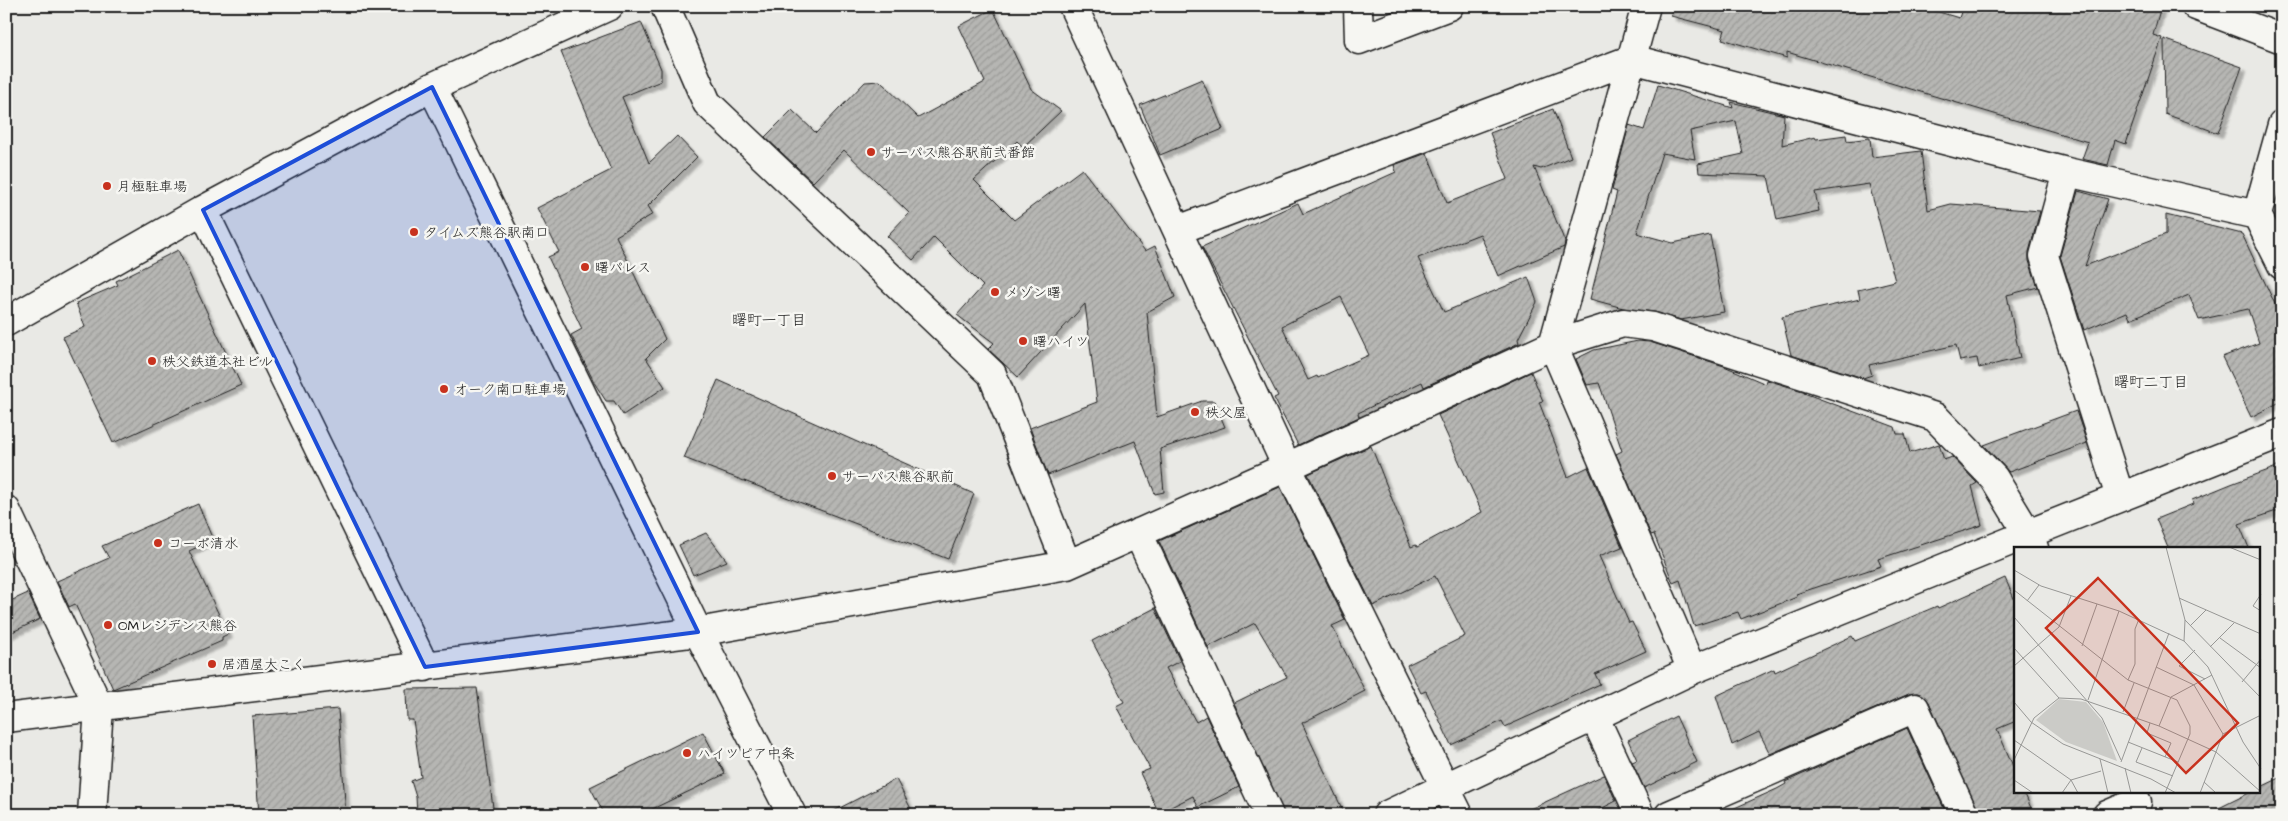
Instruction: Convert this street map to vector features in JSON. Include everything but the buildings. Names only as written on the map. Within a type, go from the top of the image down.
[{"type":"street","points":[[6,322],[203,210],[432,87],[609,6]]},
{"type":"street","points":[[665,6],[707,103],[992,374],[1067,565]]},
{"type":"street","points":[[1074,6],[1287,467],[1459,815]]},
{"type":"street","points":[[1358,6],[1359,40],[1449,6]]},
{"type":"street","points":[[1646,6],[1553,346],[1692,670]]},
{"type":"street","points":[[2196,6],[2282,39]]},
{"type":"street","points":[[1178,230],[1632,59],[2067,172],[2257,215]]},
{"type":"street","points":[[432,87],[698,632],[792,815]]},
{"type":"street","points":[[2282,125],[2257,215],[2282,265]]},
{"type":"street","points":[[2067,172],[2044,256],[2120,497]]},
{"type":"street","points":[[203,210],[425,667]]},
{"type":"street","points":[[6,718],[698,632],[1067,565],[1553,346],[1622,323],[1653,327],[1935,417],[1994,478],[2031,541]]},
{"type":"street","points":[[2015,547],[2120,497],[2282,434]]},
{"type":"street","points":[[6,510],[99,707],[92,815]]},
{"type":"street","points":[[1138,533],[1269,815]]},
{"type":"street","points":[[1387,815],[1692,670],[2014,547]]},
{"type":"street","points":[[1669,815],[1915,708],[1964,815]]},
{"type":"street","points":[[1594,716],[1640,815]]},
{"type":"street","points":[[2107,815],[2137,803]]},
{"type":"highlighted area","points":[[432,87],[698,632],[425,667],[203,210]]},
{"type":"place","name":"サーパス熊谷駅前弐番館","points":[[871,152]]},
{"type":"place","name":"月極駐車場","points":[[107,186]]},
{"type":"place","name":"タイムズ熊谷駅南口","points":[[414,232]]},
{"type":"place","name":"曙パレス","points":[[585,267]]},
{"type":"place","name":"メゾン曙","points":[[995,292]]},
{"type":"place","name":"曙ハイツ","points":[[1023,341]]},
{"type":"place","name":"秩父鉄道本社ビル","points":[[152,361]]},
{"type":"place","name":"オーク南口駐車場","points":[[444,389]]},
{"type":"place","name":"秩父屋","points":[[1195,412]]},
{"type":"place","name":"サーパス熊谷駅前","points":[[832,476]]},
{"type":"place","name":"コーポ清水","points":[[158,543]]},
{"type":"place","name":"OMレジデンス熊谷","points":[[108,625]]},
{"type":"place","name":"居酒屋大こく","points":[[212,664]]},
{"type":"place","name":"ハイツピア中条","points":[[687,753]]},
{"type":"district","name":"曙町一丁目","points":[[769,320]]},
{"type":"district","name":"曙町二丁目","points":[[2151,382]]}]
